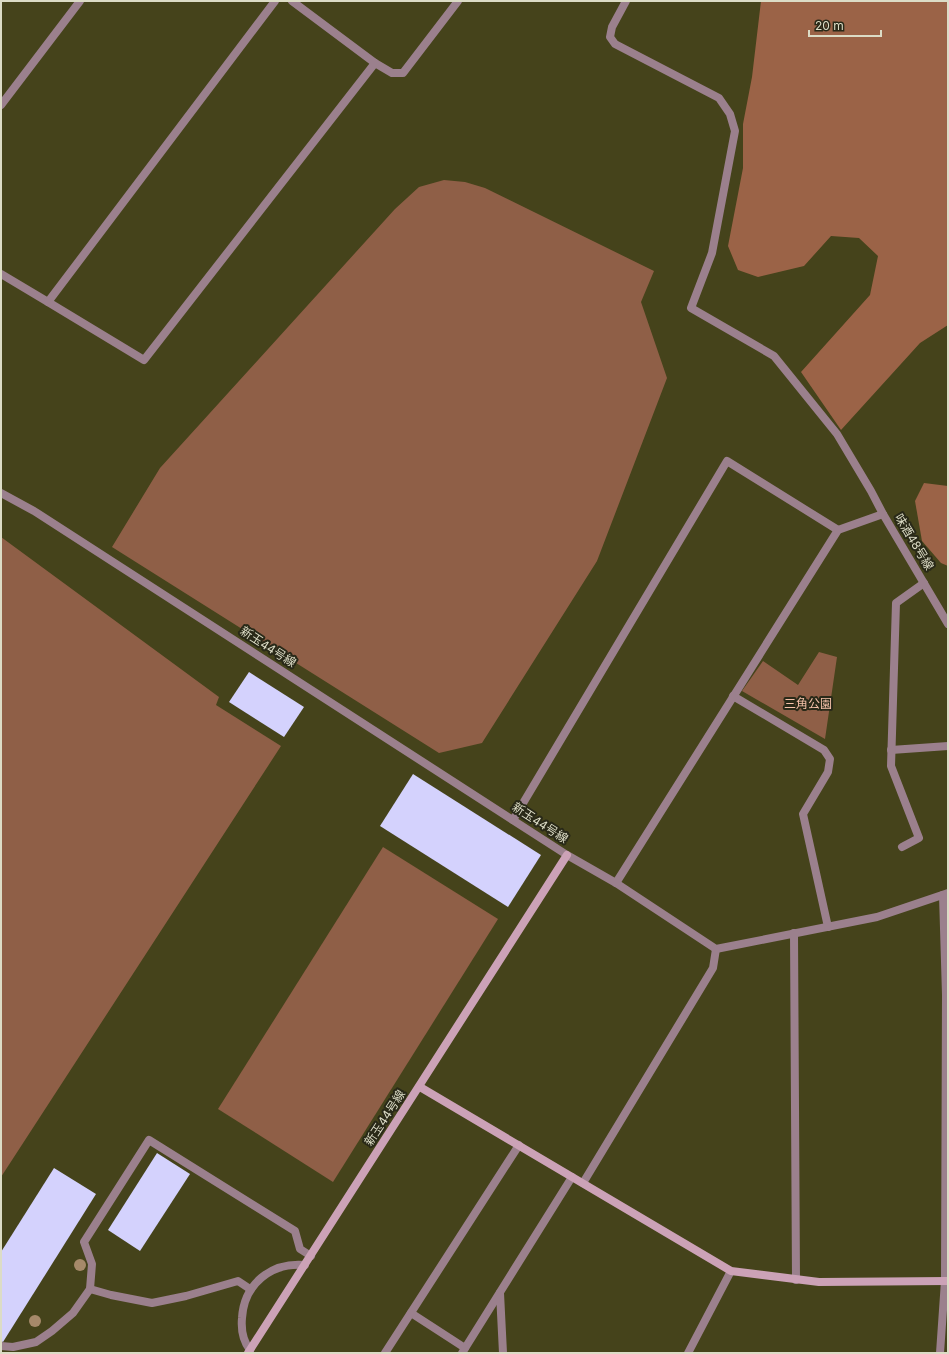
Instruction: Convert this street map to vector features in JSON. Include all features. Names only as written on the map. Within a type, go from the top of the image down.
[{"type":"street","points":[[1,105],[80,1]]},
{"type":"street","points":[[48,302],[275,1]]},
{"type":"street","points":[[292,1],[375,63],[392,73],[403,73],[458,1]]},
{"type":"street","name":"味酒48号線","points":[[626,1],[612,27],[610,37],[615,44],[719,98],[730,114],[735,131],[712,253],[691,308],[774,356],[837,434],[948,624]]},
{"type":"street","points":[[1,274],[144,360],[375,63]]},
{"type":"street","points":[[514,820],[727,461],[838,530]]},
{"type":"street","name":"新玉44号線","points":[[1,493],[34,511],[567,855],[249,1352]]},
{"type":"street","points":[[616,883],[838,530],[883,514]]},
{"type":"street","points":[[902,847],[919,838],[891,766],[896,603],[924,583]]},
{"type":"street","points":[[733,696],[824,750],[830,759],[828,772],[803,814],[828,927]]},
{"type":"street","points":[[892,750],[948,746]]},
{"type":"street","points":[[567,855],[616,883],[716,949],[877,917],[945,894],[946,1281],[940,1353]]},
{"type":"street","points":[[794,933],[796,1280]]},
{"type":"street","points":[[583,1183],[714,968],[716,949]]},
{"type":"street","points":[[420,1086],[731,1271],[819,1282],[946,1281]]},
{"type":"street","points":[[1,1346],[13,1348],[36,1342],[52,1331],[73,1312],[90,1289],[92,1264],[84,1242],[149,1140],[295,1231],[300,1249],[311,1256]]},
{"type":"street","points":[[385,1353],[519,1145]]},
{"type":"street","points":[[411,1313],[464,1350],[572,1177]]},
{"type":"street","points":[[249,1352],[241,1327],[243,1308],[250,1290],[262,1276],[277,1267],[295,1264],[305,1265]]},
{"type":"street","points":[[688,1353],[731,1271]]},
{"type":"street","points":[[90,1289],[111,1295],[152,1303],[186,1296],[238,1281],[250,1290]]},
{"type":"street","points":[[500,1293],[504,1353]]},
{"type":"green space","points":[[444,180],[465,182],[485,188],[654,271],[641,302],[667,378],[597,561],[482,743],[439,753],[112,547],[160,468],[395,209],[419,187]]},
{"type":"green space","points":[[1,537],[219,697],[216,705],[281,746],[1,1177]]},
{"type":"green space","name":"三角公園","points":[[819,652],[837,657],[825,739],[742,691],[763,661],[798,685]]},
{"type":"green space","points":[[383,847],[498,919],[333,1182],[218,1109]]},
{"type":"shaded area","points":[[761,1],[948,1],[948,325],[920,343],[841,430],[801,372],[870,295],[878,256],[859,238],[831,236],[804,266],[758,277],[738,270],[728,246],[743,168],[743,124],[752,77]]},
{"type":"shaded area","points":[[924,483],[948,486],[948,566],[941,563],[922,541],[915,501]]},
{"type":"building","points":[[249,672],[304,707],[284,737],[229,702]]},
{"type":"building","points":[[413,774],[541,855],[508,907],[380,826]]},
{"type":"building","points":[[157,1153],[190,1174],[140,1251],[108,1230]]},
{"type":"building","points":[[54,1168],[96,1194],[3,1342],[1,1341],[1,1252]]}]
